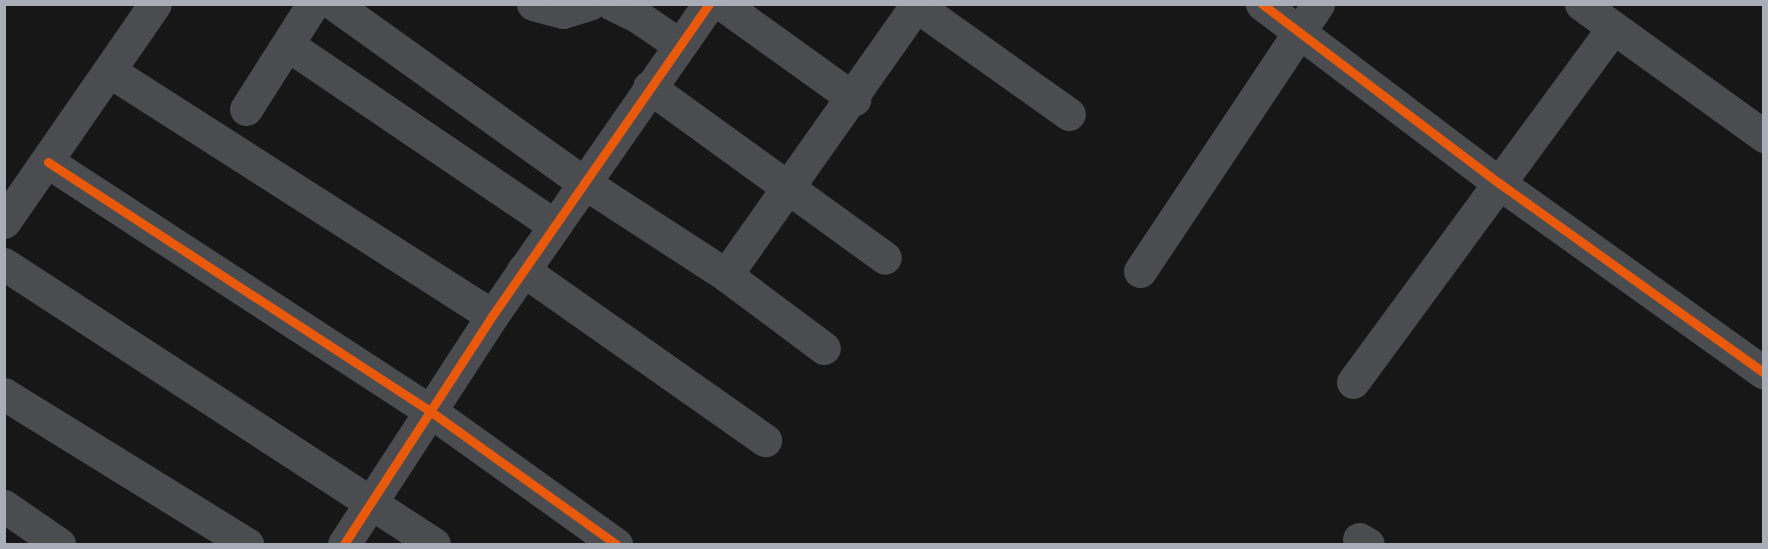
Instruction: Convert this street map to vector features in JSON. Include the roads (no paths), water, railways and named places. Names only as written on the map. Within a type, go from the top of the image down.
[{"type":"street","points":[[4,222],[111,72],[155,4]]},
{"type":"street","points":[[246,110],[313,4]]},
{"type":"street","points":[[334,4],[584,182],[726,275],[824,348]]},
{"type":"street","points":[[533,4],[563,12],[590,4]]},
{"type":"street","points":[[612,4],[637,16],[678,44]]},
{"type":"street","points":[[344,544],[523,270],[678,44],[709,4]]},
{"type":"street","points":[[722,4],[854,99]]},
{"type":"street","points":[[1262,4],[1310,17],[1499,183],[1764,373]]},
{"type":"street","points":[[1581,4],[1764,136]]},
{"type":"street","points":[[726,275],[854,99],[916,5],[1069,114]]},
{"type":"street","points":[[1140,271],[1310,17]]},
{"type":"street","points":[[1353,382],[1613,28]]},
{"type":"street","points":[[288,45],[554,225]]},
{"type":"street","points":[[111,72],[492,316]]},
{"type":"street","points":[[649,87],[885,258]]},
{"type":"street","points":[[48,162],[430,411],[616,544]]},
{"type":"street","points":[[4,264],[371,500],[434,544]]},
{"type":"street","points":[[523,270],[765,440]]},
{"type":"street","points":[[4,394],[247,544]]},
{"type":"street","points":[[4,506],[59,544]]}]
